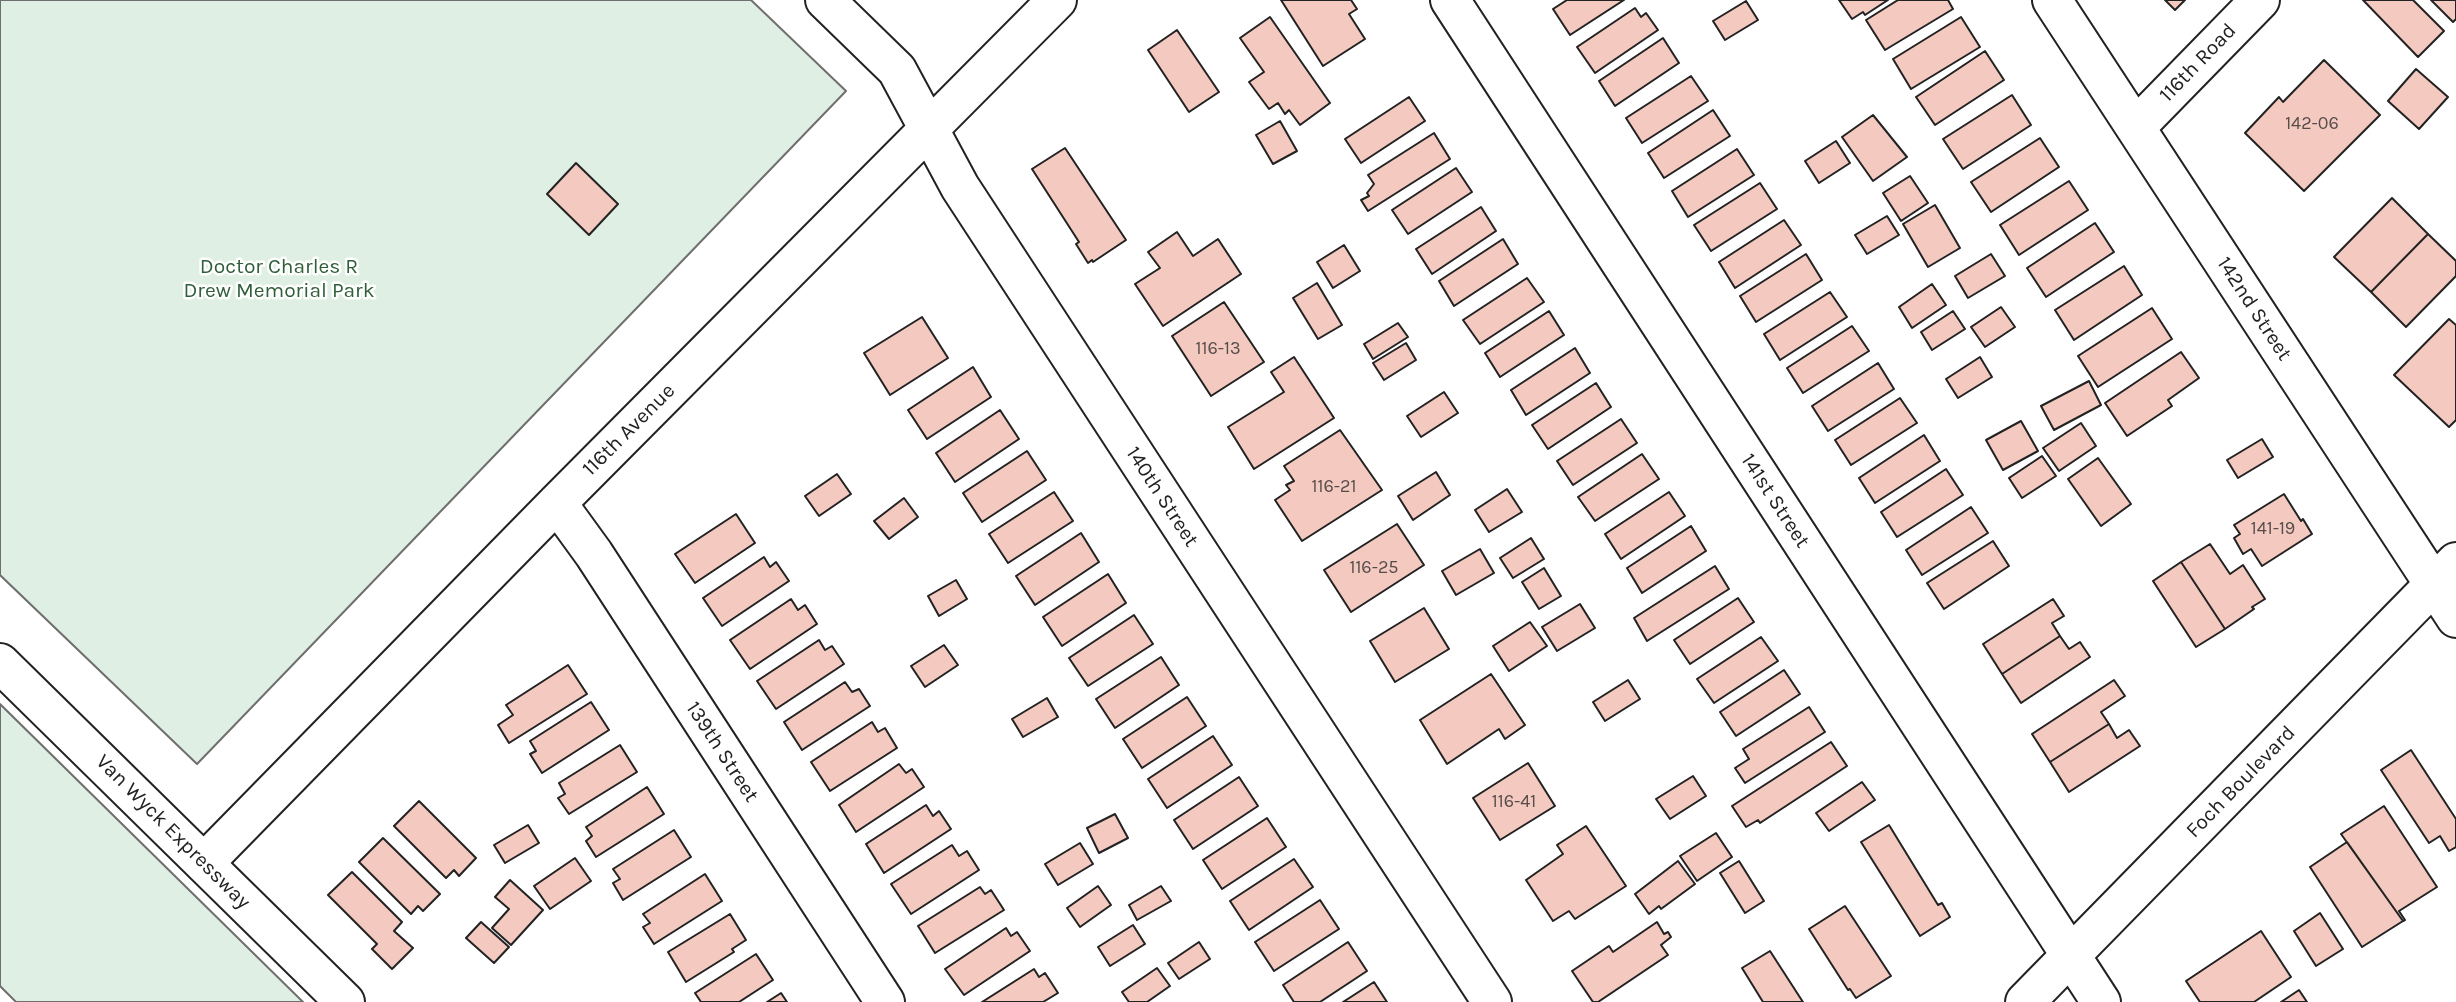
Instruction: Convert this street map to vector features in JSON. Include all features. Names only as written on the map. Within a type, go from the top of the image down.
[{"type":"street","name":"140th Street","points":[[825,0],[897,70],[960,187],[1492,1002]]},
{"type":"street","name":"116th Avenue","points":[[204,863],[1057,0]]},
{"type":"street","name":"141st Street","points":[[1450,0],[2101,1002]]},
{"type":"street","name":"142nd Street","points":[[2052,0],[2136,127],[2445,573],[2456,618]]},
{"type":"street","name":"116th Road","points":[[2136,127],[2260,0]]},
{"type":"street","name":"139th Street","points":[[557,503],[594,554],[885,1002]]},
{"type":"street","name":"Foch Boulevard","points":[[2025,1002],[2445,573]]},
{"type":"street","name":"Van Wyck Expressway","points":[[0,663],[345,1002]]},
{"type":"green space","name":"Doctor Charles R Drew Memorial Park","points":[[0,0],[751,0],[846,91],[197,764],[0,575]]},
{"type":"green space","points":[[0,704],[303,1002],[16,1002],[0,986]]},
{"type":"building","points":[[1281,0],[1351,0],[1357,9],[1349,14],[1365,39],[1323,66]]},
{"type":"building","points":[[1567,0],[1624,0],[1570,35],[1553,9]]},
{"type":"building","points":[[1839,0],[1888,0],[1865,15],[1863,12],[1852,19]]},
{"type":"building","points":[[1898,0],[1948,0],[1953,9],[1885,50],[1866,20]]},
{"type":"building","points":[[2165,0],[2185,0],[2175,10]]},
{"type":"building","points":[[2363,0],[2413,0],[2444,31],[2418,57]]},
{"type":"building","points":[[2431,0],[2456,0],[2456,19],[2453,22]]},
{"type":"building","points":[[1746,1],[1758,20],[1725,40],[1713,21]]},
{"type":"building","points":[[1635,8],[1641,17],[1646,13],[1658,30],[1595,73],[1577,47]]},
{"type":"building","points":[[1270,17],[1330,103],[1300,125],[1289,110],[1285,114],[1278,103],[1269,109],[1249,82],[1264,72],[1240,38]]},
{"type":"building","points":[[1961,17],[1980,47],[1911,89],[1893,59]]},
{"type":"building","points":[[1177,30],[1219,92],[1189,112],[1148,50]]},
{"type":"building","points":[[1663,38],[1679,63],[1615,106],[1599,81]]},
{"type":"building","points":[[1985,51],[2004,80],[1935,125],[1916,97]]},
{"type":"building","points":[[2324,60],[2380,115],[2304,191],[2245,133],[2279,97],[2283,102]]},
{"type":"building","points":[[2416,69],[2448,97],[2419,129],[2388,101]]},
{"type":"building","points":[[1691,76],[1708,101],[1642,143],[1626,118]]},
{"type":"building","points":[[2012,95],[2031,125],[1963,169],[1943,139]]},
{"type":"building","points":[[1409,97],[1425,121],[1361,163],[1345,139]]},
{"type":"building","points":[[1713,110],[1730,136],[1664,178],[1648,153]]},
{"type":"building","points":[[1873,115],[1907,157],[1873,181],[1842,137]]},
{"type":"building","points":[[1280,121],[1297,151],[1273,164],[1256,135]]},
{"type":"building","points":[[1434,133],[1450,159],[1368,211],[1361,200],[1369,196],[1367,193],[1374,184],[1368,175]]},
{"type":"building","points":[[2040,138],[2059,167],[1991,212],[1971,182]]},
{"type":"building","points":[[1836,141],[1850,163],[1819,183],[1805,161]]},
{"type":"building","points":[[1065,148],[1126,240],[1093,262],[1092,260],[1088,263],[1076,244],[1079,242],[1032,169]]},
{"type":"building","points":[[1737,149],[1754,175],[1688,217],[1672,191]]},
{"type":"building","points":[[576,163],[618,204],[589,235],[547,194]]},
{"type":"building","points":[[1456,168],[1472,192],[1408,234],[1392,210]]},
{"type":"building","points":[[1910,176],[1928,203],[1901,221],[1883,193]]},
{"type":"building","points":[[2069,181],[2088,210],[2019,255],[2000,225]]},
{"type":"building","points":[[1760,183],[1777,209],[1711,251],[1694,225]]},
{"type":"building","points":[[2392,198],[2428,234],[2371,292],[2334,257]]},
{"type":"building","points":[[1935,205],[1960,248],[1928,267],[1903,224]]},
{"type":"building","points":[[1481,207],[1496,231],[1432,274],[1416,249]]},
{"type":"building","points":[[1887,216],[1899,235],[1867,254],[1855,235]]},
{"type":"building","points":[[1784,220],[1801,245],[1735,288],[1719,262]]},
{"type":"building","points":[[2095,223],[2114,252],[2046,297],[2027,268]]},
{"type":"building","points":[[1177,232],[1193,256],[1218,239],[1241,274],[1163,326],[1135,284],[1160,268],[1148,252]]},
{"type":"building","points":[[2428,234],[2456,261],[2456,276],[2406,327],[2371,292]]},
{"type":"building","points":[[1503,239],[1518,264],[1454,306],[1439,281]]},
{"type":"building","points":[[1344,245],[1360,271],[1333,288],[1317,262]]},
{"type":"building","points":[[1806,254],[1822,280],[1756,322],[1740,296]]},
{"type":"building","points":[[1991,254],[2005,276],[1968,298],[1955,276]]},
{"type":"building","points":[[2124,266],[2142,295],[2074,340],[2055,310]]},
{"type":"building","points":[[1527,278],[1544,302],[1480,344],[1463,320]]},
{"type":"building","points":[[1317,283],[1342,325],[1318,339],[1293,298]]},
{"type":"building","points":[[1932,284],[1946,305],[1912,328],[1899,307]]},
{"type":"building","points":[[1830,292],[1847,317],[1780,360],[1764,334]]},
{"type":"building","points":[[1224,302],[1264,362],[1211,396],[1172,336]]},
{"type":"building","points":[[2001,307],[2015,327],[1985,347],[1971,327]]},
{"type":"building","points":[[2152,308],[2172,339],[2098,387],[2078,356]]},
{"type":"building","points":[[1549,311],[1564,335],[1500,377],[1485,353]]},
{"type":"building","points":[[1953,311],[1965,329],[1932,350],[1921,332]]},
{"type":"building","points":[[922,317],[948,358],[890,395],[864,353]]},
{"type":"building","points":[[2449,319],[2456,325],[2456,420],[2449,427],[2394,375]]},
{"type":"building","points":[[1398,323],[1408,337],[1373,359],[1364,344]]},
{"type":"building","points":[[1852,326],[1869,351],[1803,393],[1787,368]]},
{"type":"building","points":[[1406,343],[1416,360],[1384,380],[1373,363]]},
{"type":"building","points":[[1575,348],[1590,373],[1526,415],[1511,390]]},
{"type":"building","points":[[2181,352],[2199,378],[2168,400],[2172,406],[2127,436],[2105,403]]},
{"type":"building","points":[[1294,357],[1334,418],[1254,469],[1228,427],[1284,392],[1271,372]]},
{"type":"building","points":[[1980,357],[1992,377],[1958,398],[1946,379]]},
{"type":"building","points":[[1878,363],[1894,389],[1828,431],[1812,406]]},
{"type":"building","points":[[973,367],[991,397],[927,439],[908,410]]},
{"type":"building","points":[[2089,381],[2101,405],[2054,430],[2041,406]]},
{"type":"building","points":[[1596,383],[1611,407],[1548,449],[1532,425]]},
{"type":"building","points":[[1444,392],[1458,413],[1421,437],[1407,416]]},
{"type":"building","points":[[1900,398],[1917,423],[1851,465],[1835,440]]},
{"type":"building","points":[[1000,410],[1019,439],[955,482],[936,453]]},
{"type":"building","points":[[1621,419],[1637,443],[1573,485],[1557,461]]},
{"type":"building","points":[[2021,421],[2038,451],[2003,470],[1986,440]]},
{"type":"building","points":[[2081,423],[2096,446],[2059,471],[2043,448]]},
{"type":"building","points":[[1340,430],[1382,490],[1302,541],[1275,500],[1290,490],[1286,485],[1294,481],[1284,466]]},
{"type":"building","points":[[1924,435],[1940,461],[1875,503],[1859,478]]},
{"type":"building","points":[[2262,439],[2273,457],[2238,478],[2227,460]]},
{"type":"building","points":[[1027,451],[1046,480],[982,522],[963,493]]},
{"type":"building","points":[[1642,454],[1659,479],[1595,521],[1578,497]]},
{"type":"building","points":[[2042,456],[2056,476],[2022,498],[2009,478]]},
{"type":"building","points":[[2098,458],[2131,504],[2101,526],[2068,479]]},
{"type":"building","points":[[1946,469],[1963,495],[1897,537],[1881,512]]},
{"type":"building","points":[[1436,472],[1450,495],[1413,520],[1398,496]]},
{"type":"building","points":[[837,474],[851,494],[819,516],[805,496]]},
{"type":"building","points":[[1507,489],[1522,512],[1489,532],[1475,510]]},
{"type":"building","points":[[1054,492],[1073,521],[1008,563],[989,534]]},
{"type":"building","points":[[1669,492],[1685,516],[1621,559],[1605,534]]},
{"type":"building","points":[[2284,494],[2312,534],[2262,566],[2251,549],[2243,554],[2234,538],[2240,534],[2234,525]]},
{"type":"building","points":[[904,498],[918,517],[889,539],[874,521]]},
{"type":"building","points":[[1971,507],[1988,533],[1922,575],[1906,550]]},
{"type":"building","points":[[736,514],[755,543],[695,583],[675,554]]},
{"type":"building","points":[[1397,524],[1424,565],[1351,612],[1324,570]]},
{"type":"building","points":[[1691,526],[1706,551],[1642,593],[1627,568]]},
{"type":"building","points":[[1081,533],[1099,562],[1035,605],[1016,576]]},
{"type":"building","points":[[1531,538],[1544,559],[1513,578],[1500,558]]},
{"type":"building","points":[[1993,541],[2009,566],[1944,609],[1927,583]]},
{"type":"building","points":[[2210,544],[2230,574],[2243,565],[2265,599],[2225,629],[2181,562]]},
{"type":"building","points":[[1480,549],[1494,573],[1456,595],[1442,571]]},
{"type":"building","points":[[764,557],[770,567],[776,562],[789,581],[722,626],[703,598]]},
{"type":"building","points":[[2181,562],[2225,629],[2196,647],[2153,581]]},
{"type":"building","points":[[1715,566],[1729,589],[1647,641],[1634,618]]},
{"type":"building","points":[[1544,568],[1561,596],[1539,609],[1522,582]]},
{"type":"building","points":[[1108,574],[1126,603],[1062,646],[1043,617]]},
{"type":"building","points":[[956,580],[967,599],[939,616],[928,596]]},
{"type":"building","points":[[1738,598],[1754,622],[1690,664],[1674,640]]},
{"type":"building","points":[[791,599],[798,610],[805,605],[817,624],[750,669],[730,640]]},
{"type":"building","points":[[2053,599],[2064,616],[2052,623],[2060,636],[2002,674],[1983,644]]},
{"type":"building","points":[[1580,604],[1595,628],[1557,651],[1542,627]]},
{"type":"building","points":[[1424,608],[1449,649],[1395,682],[1370,641]]},
{"type":"building","points":[[1134,615],[1153,644],[1088,686],[1069,658]]},
{"type":"building","points":[[1530,622],[1547,646],[1509,671],[1493,646]]},
{"type":"building","points":[[2060,636],[2069,649],[2080,642],[2090,657],[2021,703],[2002,674]]},
{"type":"building","points":[[1761,637],[1778,661],[1714,703],[1697,679]]},
{"type":"building","points":[[819,640],[825,650],[832,646],[844,664],[776,709],[757,681]]},
{"type":"building","points":[[944,645],[958,665],[925,687],[911,666]]},
{"type":"building","points":[[1161,657],[1179,685],[1115,728],[1096,699]]},
{"type":"building","points":[[568,665],[587,694],[509,743],[498,725],[513,715],[506,705]]},
{"type":"building","points":[[1784,670],[1800,694],[1736,736],[1720,712]]},
{"type":"building","points":[[1491,674],[1525,725],[1505,739],[1499,729],[1447,764],[1420,720]]},
{"type":"building","points":[[1628,680],[1640,699],[1605,721],[1593,702]]},
{"type":"building","points":[[2114,680],[2125,696],[2101,712],[2109,724],[2050,762],[2032,734]]},
{"type":"building","points":[[845,682],[852,692],[859,689],[870,706],[802,750],[784,722]]},
{"type":"building","points":[[1187,697],[1206,726],[1142,768],[1123,739]]},
{"type":"building","points":[[1047,698],[1058,717],[1023,737],[1012,719]]},
{"type":"building","points":[[591,702],[609,730],[542,773],[530,754],[536,751],[530,741]]},
{"type":"building","points":[[1809,707],[1825,732],[1745,783],[1735,768],[1749,759],[1743,749]]},
{"type":"building","points":[[872,722],[878,732],[885,728],[897,748],[830,791],[811,762]]},
{"type":"building","points":[[2109,724],[2117,738],[2129,730],[2140,746],[2069,792],[2050,762]]},
{"type":"building","points":[[1213,736],[1232,765],[1167,808],[1148,779]]},
{"type":"building","points":[[1831,742],[1847,766],[1760,823],[1758,820],[1746,827],[1732,806]]},
{"type":"building","points":[[620,745],[637,772],[569,814],[558,798],[565,794],[559,783]]},
{"type":"building","points":[[2411,750],[2456,819],[2456,847],[2449,851],[2440,836],[2429,843],[2381,770]]},
{"type":"building","points":[[1528,763],[1555,806],[1500,840],[1473,798]]},
{"type":"building","points":[[899,764],[906,773],[912,769],[924,787],[856,832],[839,805]]},
{"type":"building","points":[[1693,776],[1706,796],[1670,819],[1656,799]]},
{"type":"building","points":[[1239,777],[1258,806],[1193,849],[1174,820]]},
{"type":"building","points":[[1862,782],[1875,800],[1829,831],[1816,813]]},
{"type":"building","points":[[647,787],[664,814],[596,857],[586,841],[592,836],[586,827]]},
{"type":"building","points":[[419,801],[476,858],[459,876],[454,870],[446,878],[394,826]]},
{"type":"building","points":[[926,805],[933,816],[939,811],[951,829],[884,873],[866,844]]},
{"type":"building","points":[[2384,806],[2437,887],[2399,911],[2405,920],[2403,921],[2341,834]]},
{"type":"building","points":[[1115,814],[1128,838],[1099,853],[1087,828]]},
{"type":"building","points":[[1267,818],[1286,847],[1222,889],[1203,860]]},
{"type":"building","points":[[528,825],[539,843],[505,863],[494,845]]},
{"type":"building","points":[[1889,825],[1938,905],[1942,903],[1950,917],[1920,936],[1861,842]]},
{"type":"building","points":[[1586,826],[1626,886],[1575,919],[1569,911],[1553,921],[1526,880],[1563,854],[1557,845]]},
{"type":"building","points":[[674,830],[691,857],[623,900],[613,883],[620,879],[613,869]]},
{"type":"building","points":[[1716,833],[1732,857],[1697,881],[1680,856]]},
{"type":"building","points":[[383,838],[440,894],[423,911],[418,906],[411,914],[359,862]]},
{"type":"building","points":[[2347,842],[2403,921],[2362,947],[2310,867]]},
{"type":"building","points":[[1080,843],[1093,864],[1058,885],[1045,864]]},
{"type":"building","points":[[952,845],[959,856],[967,851],[979,870],[911,914],[891,884]]},
{"type":"building","points":[[575,858],[591,881],[550,909],[534,886]]},
{"type":"building","points":[[1294,859],[1313,887],[1249,930],[1230,901]]},
{"type":"building","points":[[1678,861],[1695,884],[1661,909],[1659,906],[1649,914],[1635,894]]},
{"type":"building","points":[[1739,861],[1764,901],[1745,913],[1720,873]]},
{"type":"building","points":[[352,872],[402,922],[394,931],[413,948],[392,969],[372,949],[377,944],[328,895]]},
{"type":"building","points":[[705,874],[722,901],[654,944],[643,927],[650,923],[643,914]]},
{"type":"building","points":[[510,880],[543,910],[511,945],[492,928],[509,909],[495,897]]},
{"type":"building","points":[[1098,886],[1111,905],[1080,927],[1067,908]]},
{"type":"building","points":[[1161,886],[1171,901],[1137,920],[1129,905]]},
{"type":"building","points":[[980,887],[985,894],[991,890],[1004,910],[935,953],[918,926]]},
{"type":"building","points":[[1320,900],[1339,929],[1274,971],[1255,942]]},
{"type":"building","points":[[1845,906],[1891,976],[1856,998],[1850,989],[1848,990],[1809,929]]},
{"type":"building","points":[[2320,913],[2343,949],[2316,966],[2294,931]]},
{"type":"building","points":[[730,914],[746,940],[732,949],[734,952],[686,982],[668,952]]},
{"type":"building","points":[[481,922],[509,947],[494,963],[466,938]]},
{"type":"building","points":[[1657,922],[1664,934],[1668,932],[1671,937],[1661,945],[1668,955],[1598,1002],[1593,1002],[1572,971],[1609,946],[1613,952]]},
{"type":"building","points":[[1133,925],[1145,944],[1110,966],[1098,947]]},
{"type":"building","points":[[1006,928],[1011,936],[1017,932],[1030,951],[964,995],[945,969]]},
{"type":"building","points":[[2261,931],[2291,977],[2254,1002],[2200,1002],[2186,981]]},
{"type":"building","points":[[1199,942],[1210,959],[1179,979],[1168,963]]},
{"type":"building","points":[[1348,942],[1367,971],[1320,1002],[1294,1002],[1283,985]]},
{"type":"building","points":[[1770,951],[1803,1002],[1763,1002],[1742,968]]},
{"type":"building","points":[[756,954],[773,980],[739,1002],[701,1002],[695,993]]},
{"type":"building","points":[[1157,968],[1170,986],[1147,1002],[1129,1002],[1122,992]]},
{"type":"building","points":[[1034,969],[1039,977],[1045,973],[1058,993],[1043,1002],[982,1002]]},
{"type":"building","points":[[1374,982],[1387,1002],[1343,1002]]},
{"type":"building","points":[[2299,990],[2307,1002],[2281,1002]]},
{"type":"building","points":[[781,993],[787,1002],[767,1002]]}]
